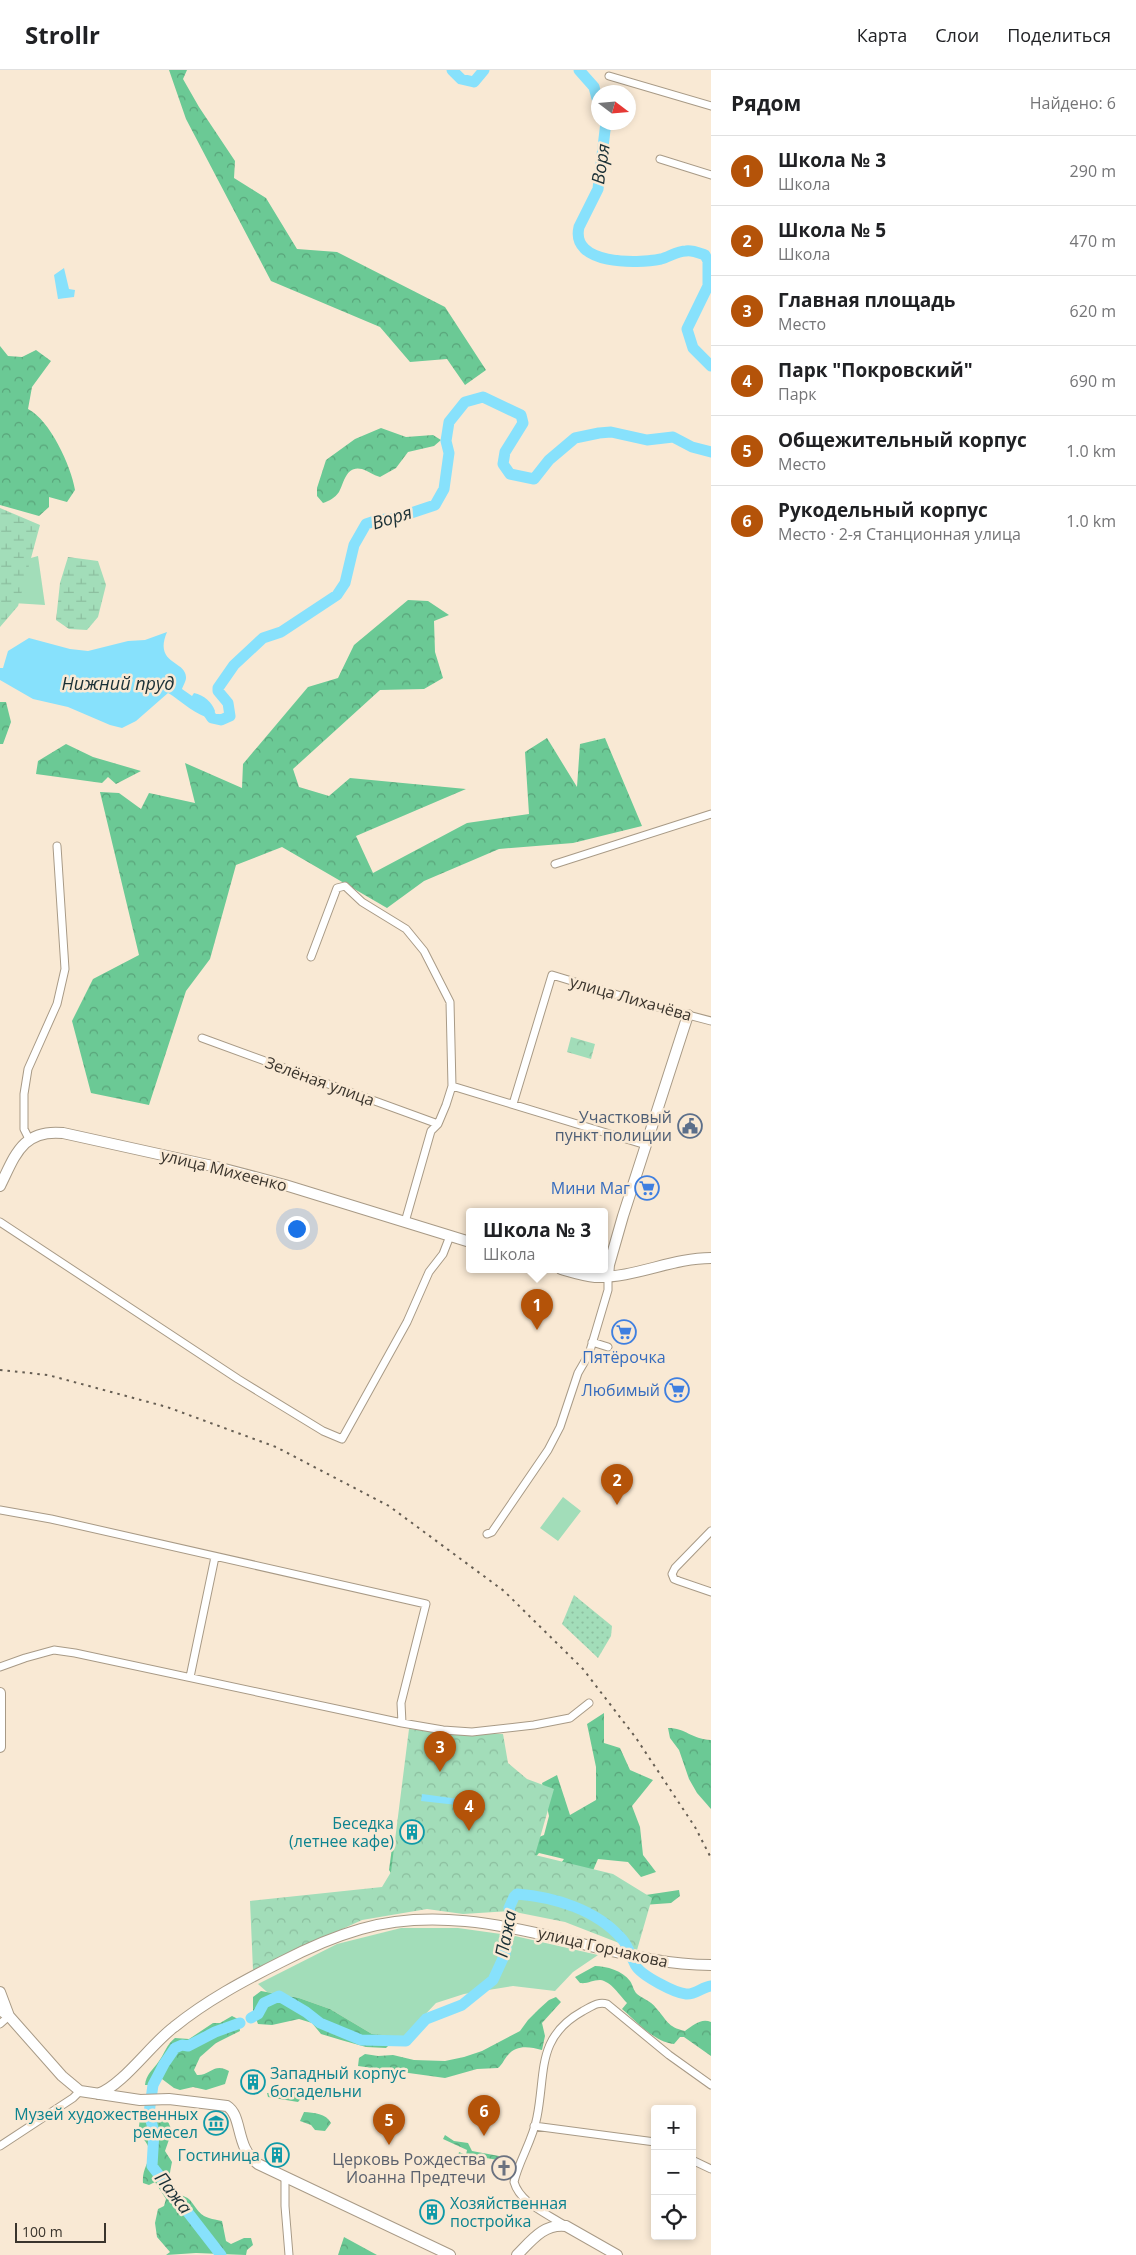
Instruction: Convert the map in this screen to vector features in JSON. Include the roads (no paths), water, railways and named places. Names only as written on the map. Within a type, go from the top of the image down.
[{"type":"main road","points":[[608,1276],[609,1264],[688,1015]]},
{"type":"main road","name":"улица Михеенко","points":[[29,1139],[40,1133],[52,1132],[118,1144],[286,1185],[466,1241]]},
{"type":"main road","points":[[0,1186],[18,1149],[29,1139]]},
{"type":"main road","points":[[575,1273],[586,1276],[608,1276],[685,1260],[711,1258]]},
{"type":"main road","points":[[0,1693],[0,1747]]},
{"type":"main road","name":"улица Горчакова","points":[[98,2094],[107,2090],[121,2078],[160,2038],[210,2002],[257,1974],[342,1935],[383,1924],[425,1919],[448,1919],[498,1925],[642,1959],[681,1964],[711,1965]]},
{"type":"main road","points":[[0,1992],[4,2013],[62,2076],[80,2091],[140,2100],[166,2099],[230,2108],[234,2113],[246,2154],[258,2164],[450,2255]]},
{"type":"main road","points":[[121,2078],[123,2088],[140,2100]]},
{"type":"main road","points":[[517,2255],[540,2232],[554,2226],[566,2226],[617,2255]]},
{"type":"street","points":[[609,76],[711,106]]},
{"type":"street","points":[[660,159],[711,175]]},
{"type":"street","points":[[555,864],[711,814]]},
{"type":"street","points":[[29,1139],[24,1129],[24,1094],[28,1069],[56,1004],[65,969],[57,846]]},
{"type":"street","points":[[311,957],[336,888],[345,886],[362,902],[406,929],[424,951],[450,1002],[452,1086],[438,1124],[432,1131],[405,1222]]},
{"type":"street","name":"улица Лихачёва","points":[[513,1104],[552,975],[711,1021]]},
{"type":"street","name":"Зелёная улица","points":[[202,1038],[438,1124]]},
{"type":"street","points":[[452,1086],[646,1145]]},
{"type":"street","points":[[0,1222],[238,1379],[323,1431],[342,1439],[406,1322],[429,1272],[443,1254],[450,1236]]},
{"type":"street","points":[[487,1534],[492,1532],[548,1450],[560,1427],[578,1373],[592,1342],[608,1290],[608,1276]]},
{"type":"street","points":[[592,1342],[608,1347]]},
{"type":"street","points":[[0,1510],[51,1518],[426,1604],[401,1703],[402,1723]]},
{"type":"street","points":[[711,1531],[675,1568],[673,1576],[679,1581],[711,1592]]},
{"type":"street","points":[[190,1678],[215,1557]]},
{"type":"street","points":[[0,1667],[54,1650],[402,1723],[443,1730],[472,1732],[534,1725],[570,1718],[589,1703]]},
{"type":"street","points":[[566,2226],[529,2204],[516,2191],[514,2182],[534,2126],[545,2055],[551,2040],[565,2022],[597,2003],[607,2004],[669,2055],[711,2085]]},
{"type":"street","points":[[0,2024],[4,2013]]},
{"type":"street","points":[[0,2146],[73,2098],[80,2091]]},
{"type":"street","points":[[534,2126],[651,2141]]},
{"type":"street","points":[[696,2162],[711,2169]]},
{"type":"street","points":[[286,2178],[285,2206],[289,2255]]},
{"type":"water","points":[[64,268],[69,289],[75,290],[74,297],[58,299],[54,275]]},
{"type":"water","name":"Нижний пруд","points":[[167,632],[164,651],[185,672],[186,679],[182,689],[192,696],[194,693],[207,699],[215,711],[212,718],[195,712],[168,693],[136,721],[122,728],[110,725],[68,707],[33,699],[0,680],[0,668],[3,668],[8,651],[29,638],[70,649],[88,651],[128,641],[145,640]]},
{"type":"water","points":[[422,1794],[459,1799],[457,1805],[421,1801]]},
{"type":"waterway","name":"Воря","points":[[452,70],[461,79],[474,82],[484,70]]},
{"type":"waterway","name":"Воря","points":[[579,70],[592,85]]},
{"type":"waterway","name":"Воря","points":[[605,130],[598,189],[579,227],[579,239],[585,249],[595,255],[622,261],[650,261],[688,251],[705,255],[708,261],[708,286],[687,329],[693,348],[711,366]]},
{"type":"waterway","name":"Воря","points":[[204,706],[212,718],[221,720],[230,716],[228,703],[218,691],[218,688],[234,665],[263,638],[281,632],[337,595],[345,583],[354,545],[366,524],[378,520],[396,518],[435,505],[444,489],[449,453],[446,441],[449,422],[465,402],[483,397],[521,415],[523,423],[505,452],[503,464],[510,474],[534,479],[549,460],[575,438],[599,433],[611,432],[647,440],[673,437],[692,447],[711,452]]},
{"type":"waterway","name":"Пажа","points":[[251,2018],[258,2014],[264,2003],[279,1996],[320,2023],[361,2040],[406,2041],[426,2019],[462,2005],[493,1980],[505,1954],[511,1915],[509,1908],[517,1894],[560,1902],[600,1920],[622,1939],[639,1970],[667,1987],[689,1994],[711,1986]]},
{"type":"waterway","name":"Пажа","points":[[221,2255],[152,2166],[154,2132],[149,2113],[153,2085],[175,2048],[182,2045],[188,2046],[215,2032],[240,2023]]},
{"type":"railway","points":[[0,1370],[48,1375],[167,1407],[276,1447],[389,1506],[504,1591],[583,1669],[636,1738],[695,1827],[711,1858]]},
{"type":"place","name":"Участковый пункт полиции","points":[[690,1126]]},
{"type":"place","name":"Мини Маг","points":[[647,1188]]},
{"type":"place","name":"Школа № 3","points":[[537,1330]]},
{"type":"place","name":"Пятёрочка","points":[[624,1332]]},
{"type":"place","name":"Любимый","points":[[677,1390]]},
{"type":"place","name":"Школа № 5","points":[[617,1505]]},
{"type":"place","name":"Главная площадь","points":[[440,1772]]},
{"type":"place","name":"Парк \"Покровский\"","points":[[469,1831]]},
{"type":"place","name":"Беседка (летнее кафе)","points":[[412,1832]]},
{"type":"place","name":"Западный корпус богадельни","points":[[253,2082]]},
{"type":"place","name":"Музей художественных ремесел","points":[[216,2123]]},
{"type":"place","name":"Рукодельный корпус","points":[[484,2136]]},
{"type":"place","name":"Общежительный корпус","points":[[389,2145]]},
{"type":"place","name":"Гостиница","points":[[277,2155]]},
{"type":"place","name":"Церковь Рождества Иоанна Предтечи","points":[[504,2168]]},
{"type":"place","name":"Хозяйственная постройка","points":[[432,2212]]}]
